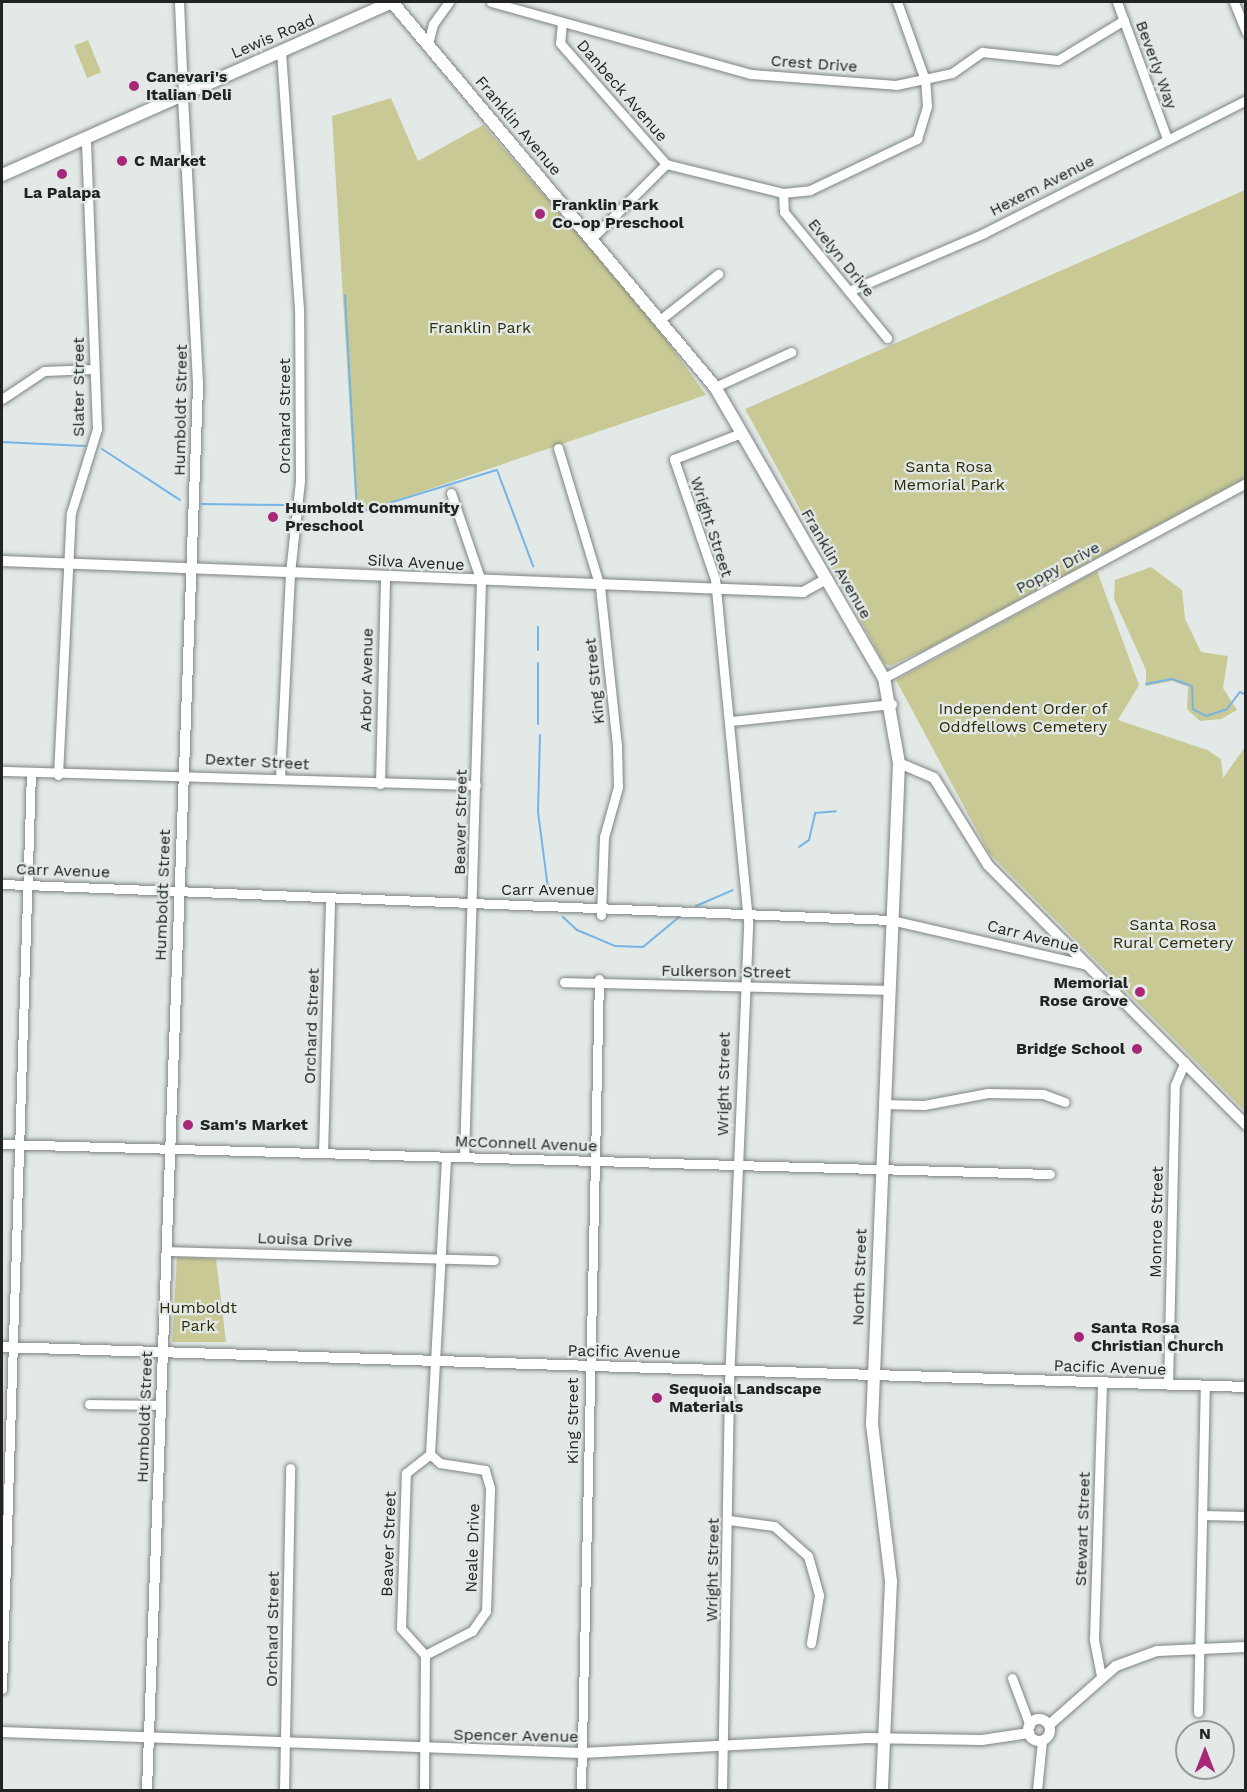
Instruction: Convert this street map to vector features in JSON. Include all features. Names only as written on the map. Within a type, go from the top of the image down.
[{"type":"main road","name":"Lewis Road","points":[[2,175],[183,92],[281,53],[393,2]]},
{"type":"main road","name":"Franklin Avenue","points":[[393,2],[661,319],[715,387],[884,678],[892,704],[899,763]]},
{"type":"main road","name":"North Street","points":[[882,1791],[891,1581],[875,1466],[873,1374],[887,990],[899,763]]},
{"type":"street","name":"Humboldt Street","points":[[147,1791],[198,383],[178,2]]},
{"type":"street","points":[[428,44],[433,24],[449,2]]},
{"type":"street","name":"Crest Drive","points":[[491,2],[751,74],[896,85],[952,73],[982,52],[1058,60],[1124,20]]},
{"type":"street","name":"Danbeck Avenue","points":[[562,22],[560,42],[666,165],[783,193],[810,190],[917,139],[927,106],[925,80],[897,2]]},
{"type":"street","name":"Beverly Way","points":[[1117,2],[1167,139]]},
{"type":"street","points":[[1234,2],[1245,32]]},
{"type":"street","name":"Orchard Street","points":[[280,778],[290,573],[300,482],[299,309],[281,53]]},
{"type":"street","name":"Hexem Avenue","points":[[849,291],[984,233],[1245,100]]},
{"type":"street","name":"Slater Street","points":[[58,775],[66,562],[76,490],[95,440],[86,137]]},
{"type":"street","points":[[592,238],[666,165]]},
{"type":"street","name":"Evelyn Drive","points":[[783,193],[784,212],[887,339]]},
{"type":"street","points":[[661,319],[718,274]]},
{"type":"street","points":[[715,387],[791,352]]},
{"type":"street","points":[[2,399],[44,371],[94,369]]},
{"type":"street","name":"Wright Street","points":[[722,1791],[729,1520],[730,1370],[742,987],[748,912],[731,721],[716,589],[674,459],[741,434]]},
{"type":"street","name":"King Street","points":[[558,448],[600,587],[618,787],[604,837],[601,910]]},
{"type":"street","name":"Poppy Drive","points":[[884,678],[1245,483]]},
{"type":"street","name":"Beaver Street","points":[[451,493],[481,581],[474,905],[464,1157]]},
{"type":"street","name":"Silva Avenue","points":[[2,561],[600,587],[803,592],[826,579]]},
{"type":"street","name":"Arbor Avenue","points":[[380,784],[385,576]]},
{"type":"street","points":[[731,721],[892,704]]},
{"type":"street","points":[[899,763],[934,778],[988,865],[1245,1125]]},
{"type":"street","name":"Dexter Street","points":[[2,771],[182,780],[190,775],[380,784],[476,785]]},
{"type":"street","points":[[2,1689],[5,1347],[19,1144],[31,772]]},
{"type":"street","name":"Carr Avenue","points":[[2,884],[178,889],[330,899],[601,910],[748,912],[891,920],[1089,966]]},
{"type":"street","name":"Orchard Street","points":[[323,1153],[330,899]]},
{"type":"street","name":"King Street","points":[[581,1791],[588,1365],[599,981]]},
{"type":"street","name":"Fulkerson Street","points":[[564,982],[599,981],[887,990]]},
{"type":"street","name":"Monroe Street","points":[[1168,1385],[1175,1085],[1185,1062]]},
{"type":"street","points":[[883,1104],[924,1105],[988,1093],[1043,1094],[1065,1102]]},
{"type":"street","name":"McConnell Avenue","points":[[2,1144],[881,1171],[1050,1174]]},
{"type":"street","points":[[430,1454],[439,1361],[446,1157]]},
{"type":"street","name":"Louisa Drive","points":[[167,1251],[494,1260]]},
{"type":"street","name":"Pacific Avenue","points":[[5,1347],[162,1350],[1245,1387]]},
{"type":"street","name":"Stewart Street","points":[[1101,1676],[1094,1639],[1102,1383]]},
{"type":"street","points":[[1198,1712],[1196,1646],[1205,1386]]},
{"type":"street","points":[[88,1404],[161,1405]]},
{"type":"street","name":"Beaver Street","points":[[425,1654],[401,1628],[406,1473],[430,1454]]},
{"type":"street","name":"Neale Drive","points":[[425,1654],[472,1631],[486,1611],[490,1488],[485,1470],[440,1463],[430,1454]]},
{"type":"street","name":"Orchard Street","points":[[285,1791],[290,1468]]},
{"type":"street","points":[[1202,1515],[1245,1516]]},
{"type":"street","points":[[729,1520],[774,1526],[808,1556],[819,1595],[810,1643]]},
{"type":"street","points":[[1037,1791],[1042,1741],[1049,1725],[1101,1676],[1157,1651],[1196,1646],[1245,1647]]},
{"type":"street","points":[[424,1791],[425,1654]]},
{"type":"street","points":[[1012,1678],[1029,1729],[1042,1741]]},
{"type":"street","name":"Spencer Avenue","points":[[2,1732],[582,1753],[723,1743],[884,1738],[982,1740],[1029,1729],[1041,1719],[1049,1725]]},
{"type":"green space","points":[[88,40],[101,72],[87,78],[74,46]]},
{"type":"green space","name":"Franklin Park","points":[[391,98],[418,161],[483,125],[649,316],[706,395],[356,514],[332,116]]},
{"type":"green space","name":"Santa Rosa Memorial Park","points":[[1245,190],[1245,478],[931,647],[890,666],[884,663],[745,409]]},
{"type":"green space","points":[[1151,567],[1182,590],[1185,619],[1201,652],[1228,656],[1223,688],[1237,710],[1221,719],[1200,721],[1187,709],[1188,687],[1172,681],[1146,686],[1146,670],[1114,599],[1115,580]]},
{"type":"green space","name":"Independent Order of Oddfellows Cemetery","points":[[1097,571],[1139,685],[1118,720],[1207,750],[1221,759],[1223,778],[1245,747],[1245,1111],[989,853],[896,680]]},
{"type":"green space","name":"Humboldt Park","points":[[177,1257],[216,1259],[226,1342],[172,1342]]},
{"type":"waterway","points":[[345,295],[357,513]]},
{"type":"waterway","points":[[2,442],[85,446]]},
{"type":"waterway","points":[[102,449],[180,500]]},
{"type":"waterway","points":[[307,507],[344,506],[357,513],[497,470],[533,566]]},
{"type":"waterway","points":[[202,504],[286,505]]},
{"type":"waterway","points":[[538,627],[538,650]]},
{"type":"waterway","points":[[538,663],[538,724]]},
{"type":"waterway","points":[[1146,684],[1172,679],[1192,686],[1193,709],[1206,716],[1227,709],[1240,692],[1246,695]]},
{"type":"waterway","points":[[540,735],[538,812],[549,896]]},
{"type":"waterway","points":[[799,847],[809,840],[815,813],[836,811]]},
{"type":"waterway","points":[[696,906],[733,890]]},
{"type":"waterway","points":[[563,917],[577,930],[615,946],[643,947],[679,917]]},
{"type":"place","name":"Canevari's Italian Deli","points":[[134,86]]},
{"type":"place","name":"C Market","points":[[122,161]]},
{"type":"place","name":"La Palapa","points":[[62,174]]},
{"type":"place","name":"Franklin Park Co-op Preschool","points":[[540,214]]},
{"type":"place","name":"Humboldt Community Preschool","points":[[273,517]]},
{"type":"place","name":"Memorial Rose Grove","points":[[1140,992]]},
{"type":"place","name":"Bridge School","points":[[1137,1049]]},
{"type":"place","name":"Sam's Market","points":[[188,1125]]},
{"type":"place","name":"Santa Rosa Christian Church","points":[[1079,1337]]},
{"type":"place","name":"Sequoia Landscape Materials","points":[[657,1398]]},
{"type":"park label","name":"Santa Rosa Rural Cemetery","points":[[1173,934]]}]
